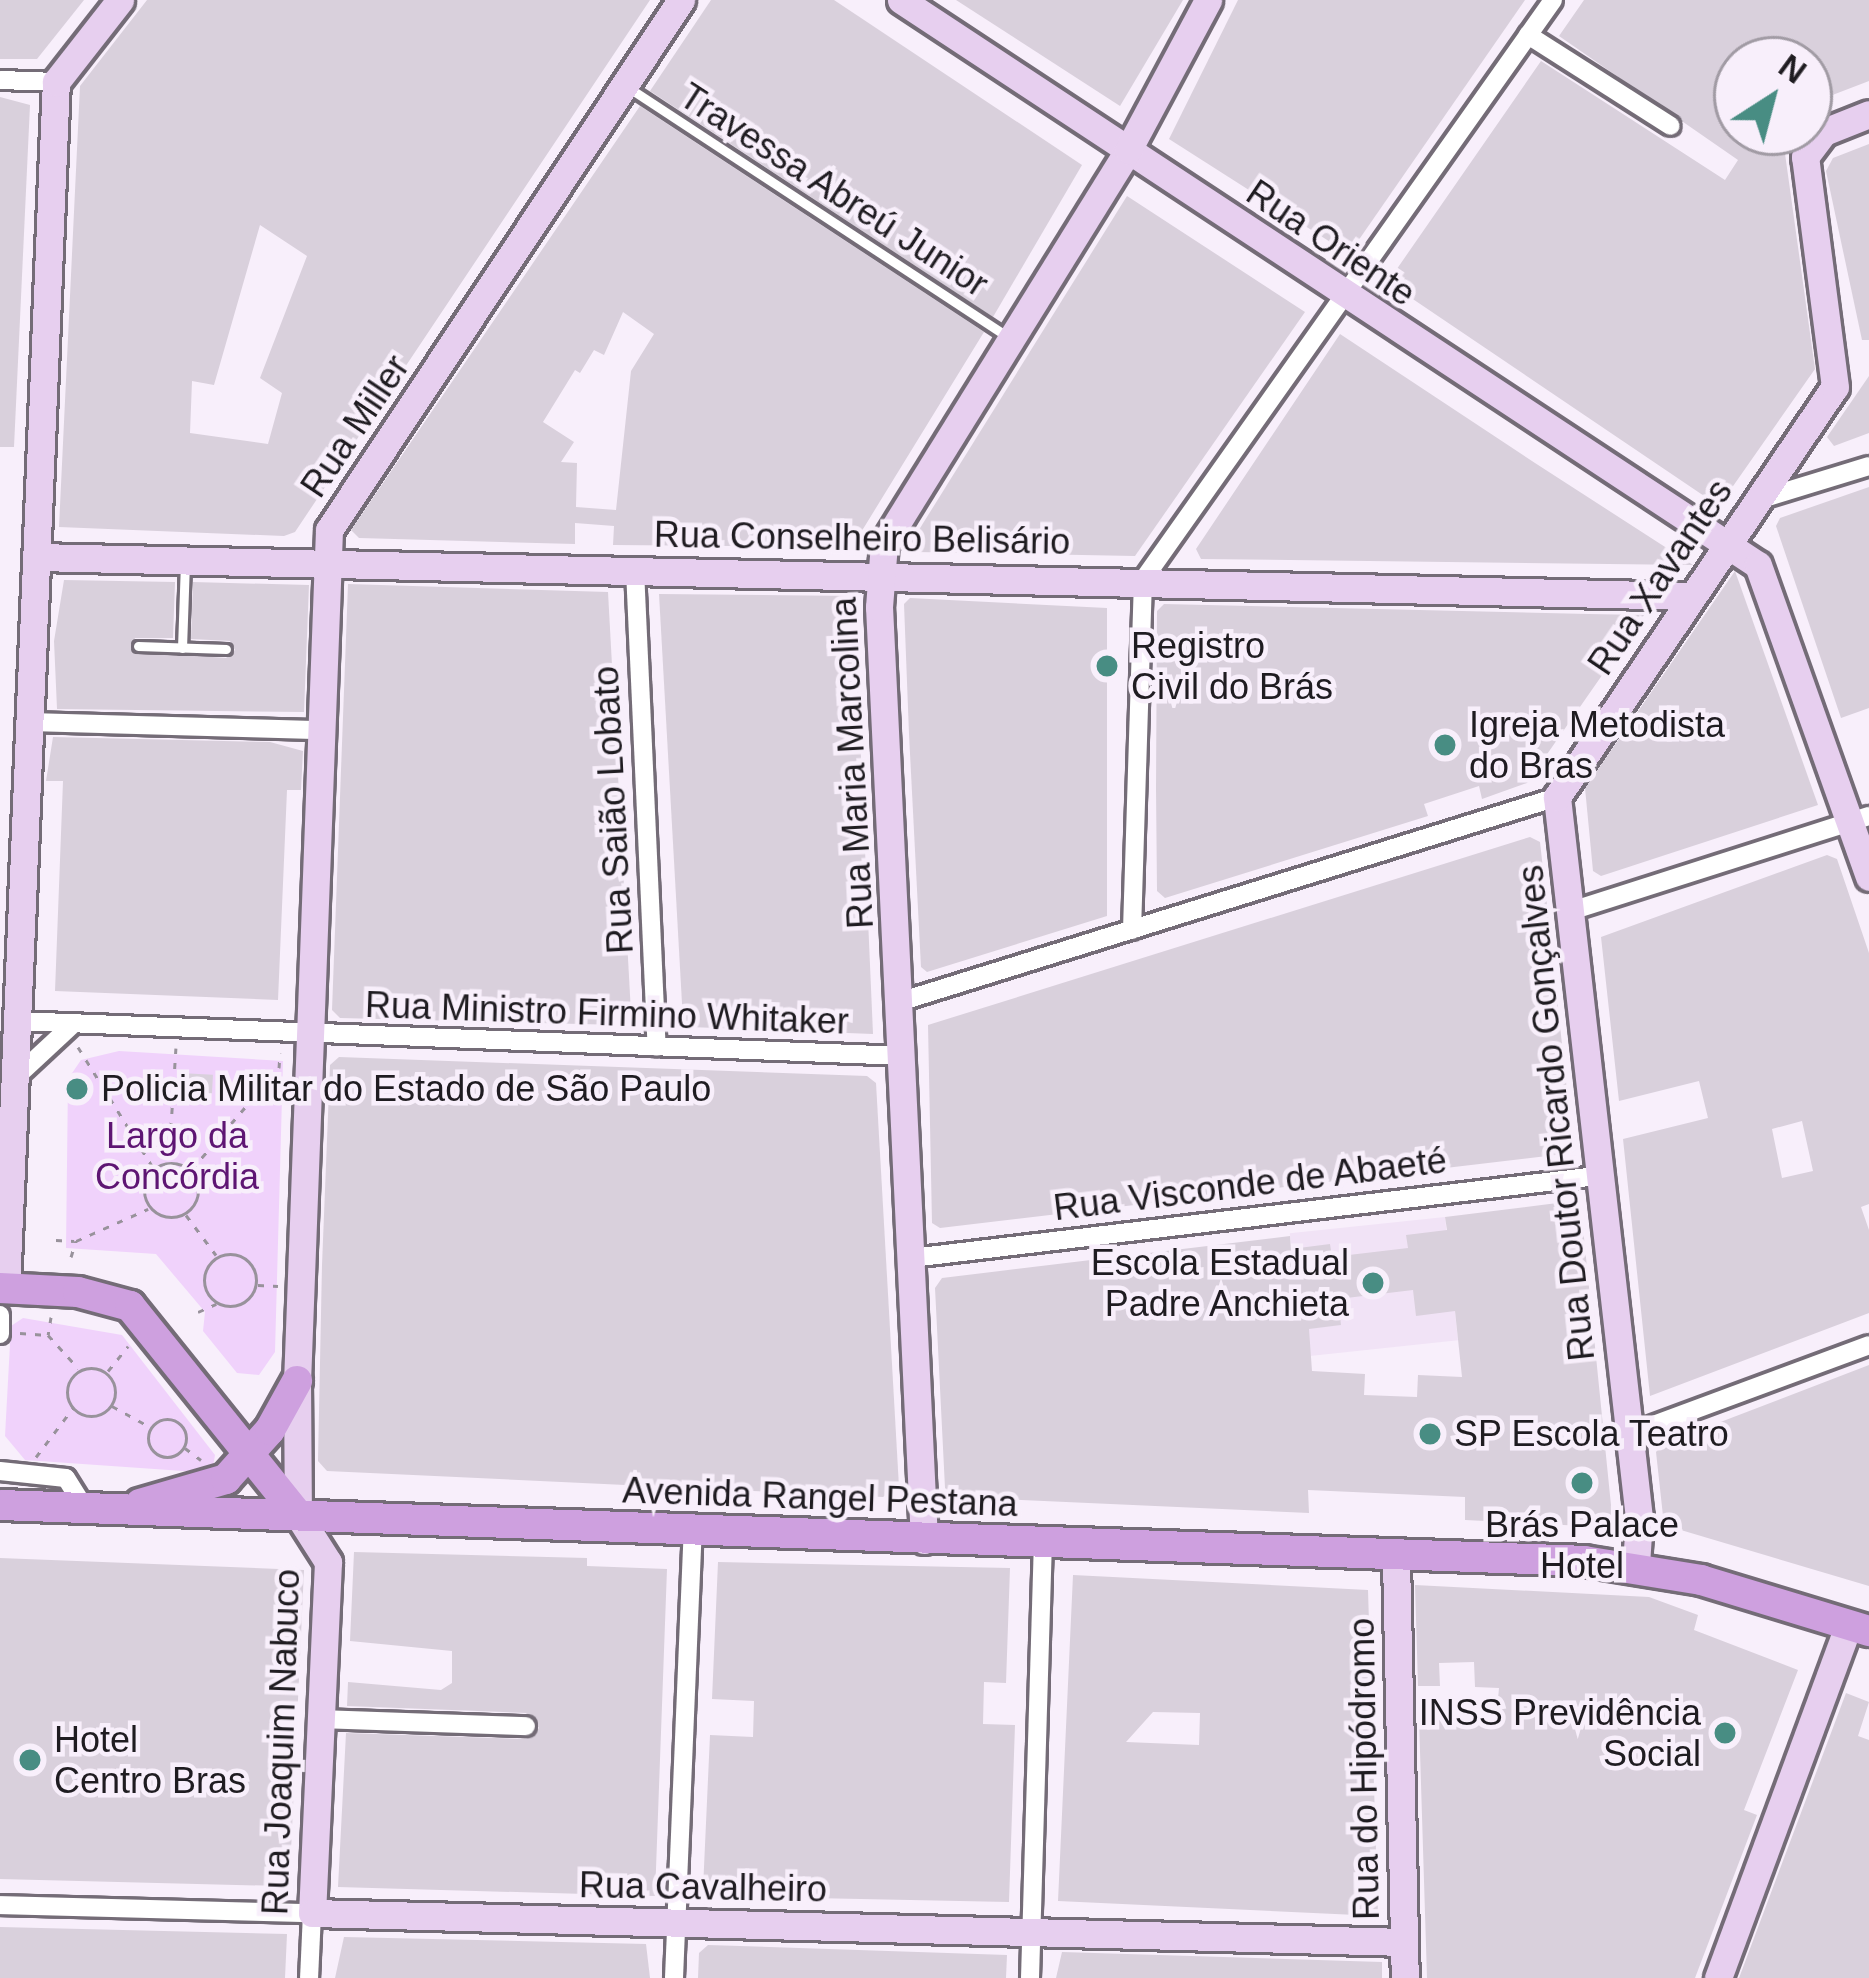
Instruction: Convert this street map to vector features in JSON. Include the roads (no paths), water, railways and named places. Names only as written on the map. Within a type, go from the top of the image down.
[{"type":"main road","points":[[3,1296],[78,1292],[130,1306],[298,1515]]},
{"type":"main road","points":[[129,1510],[226,1480],[251,1456],[297,1381]]},
{"type":"main road","name":"Avenida Rangel Pestana","points":[[0,1505],[1636,1565],[1859,1627]]},
{"type":"street","points":[[3,1296],[17,1021],[12,874],[30,722],[56,82],[120,0]]},
{"type":"street","name":"Rua Miller","points":[[310,1036],[332,524],[681,0]]},
{"type":"street","name":"Rua Oriente","points":[[901,0],[1758,565],[1770,584],[1860,819],[1869,877]]},
{"type":"street","name":"Rua Maria Marcolina","points":[[924,1540],[880,572],[884,544],[1128,150],[1208,0]]},
{"type":"street","points":[[1132,930],[1143,580],[1552,0]]},
{"type":"street","points":[[1528,34],[1671,126]]},
{"type":"street","points":[[0,80],[56,82]]},
{"type":"street","name":"Rua Xavantes","points":[[1557,797],[1722,543],[1828,400],[1838,366],[1805,157],[1824,132],[1869,115]]},
{"type":"street","points":[[1754,501],[1869,466]]},
{"type":"street","name":"Rua Conselheiro Belisário","points":[[37,557],[880,572],[1687,596]]},
{"type":"street","name":"Rua Saião Lobato","points":[[635,570],[657,1046]]},
{"type":"street","points":[[30,722],[323,730]]},
{"type":"street","points":[[899,1002],[1557,797]]},
{"type":"street","name":"Rua Doutor Ricardo Gonçalves","points":[[1557,797],[1629,1434],[1636,1565]]},
{"type":"street","points":[[1571,911],[1860,819]]},
{"type":"street","points":[[17,1021],[310,1036],[297,1381],[298,1515]]},
{"type":"street","points":[[15,1078],[70,1026]]},
{"type":"street","name":"Rua Ministro Firmino Whitaker","points":[[310,1036],[902,1056]]},
{"type":"street","name":"Rua Visconde de Abaeté","points":[[912,1258],[1597,1176]]},
{"type":"street","points":[[1629,1434],[1869,1345]]},
{"type":"street","points":[[0,1456],[16,1469],[67,1478],[85,1508]]},
{"type":"street","name":"Rua Joaquim Nabuco","points":[[298,1515],[328,1562],[309,1978]]},
{"type":"street","points":[[674,1978],[693,1531]]},
{"type":"street","points":[[1030,1978],[1043,1545]]},
{"type":"street","name":"Rua do Hipódromo","points":[[1396,1558],[1405,1978]]},
{"type":"street","points":[[1718,1978],[1859,1627]]},
{"type":"street","points":[[321,1719],[526,1726]]},
{"type":"street","name":"Rua Cavalheiro","points":[[0,1905],[1404,1942]]},
{"type":"lane","name":"Travessa Abreú Junior","points":[[626,86],[1012,340]]},
{"type":"lane","points":[[182,648],[186,559]]},
{"type":"lane","points":[[138,646],[226,649]]},
{"type":"place","name":"Registro Civil do Brás","points":[[1107,666]]},
{"type":"place","name":"Igreja Metodista do Bras","points":[[1445,745]]},
{"type":"place","name":"Policia Militar do Estado de São Paulo","points":[[77,1089]]},
{"type":"place","name":"Escola Estadual Padre Anchieta","points":[[1373,1283]]},
{"type":"place","name":"SP Escola Teatro","points":[[1430,1434]]},
{"type":"place","name":"Brás Palace Hotel","points":[[1582,1483]]},
{"type":"place","name":"INSS Previdência Social","points":[[1725,1733]]},
{"type":"place","name":"Hotel Centro Bras","points":[[30,1760]]},
{"type":"park label","name":"Largo da Concórdia","points":[[177,1156]]}]
